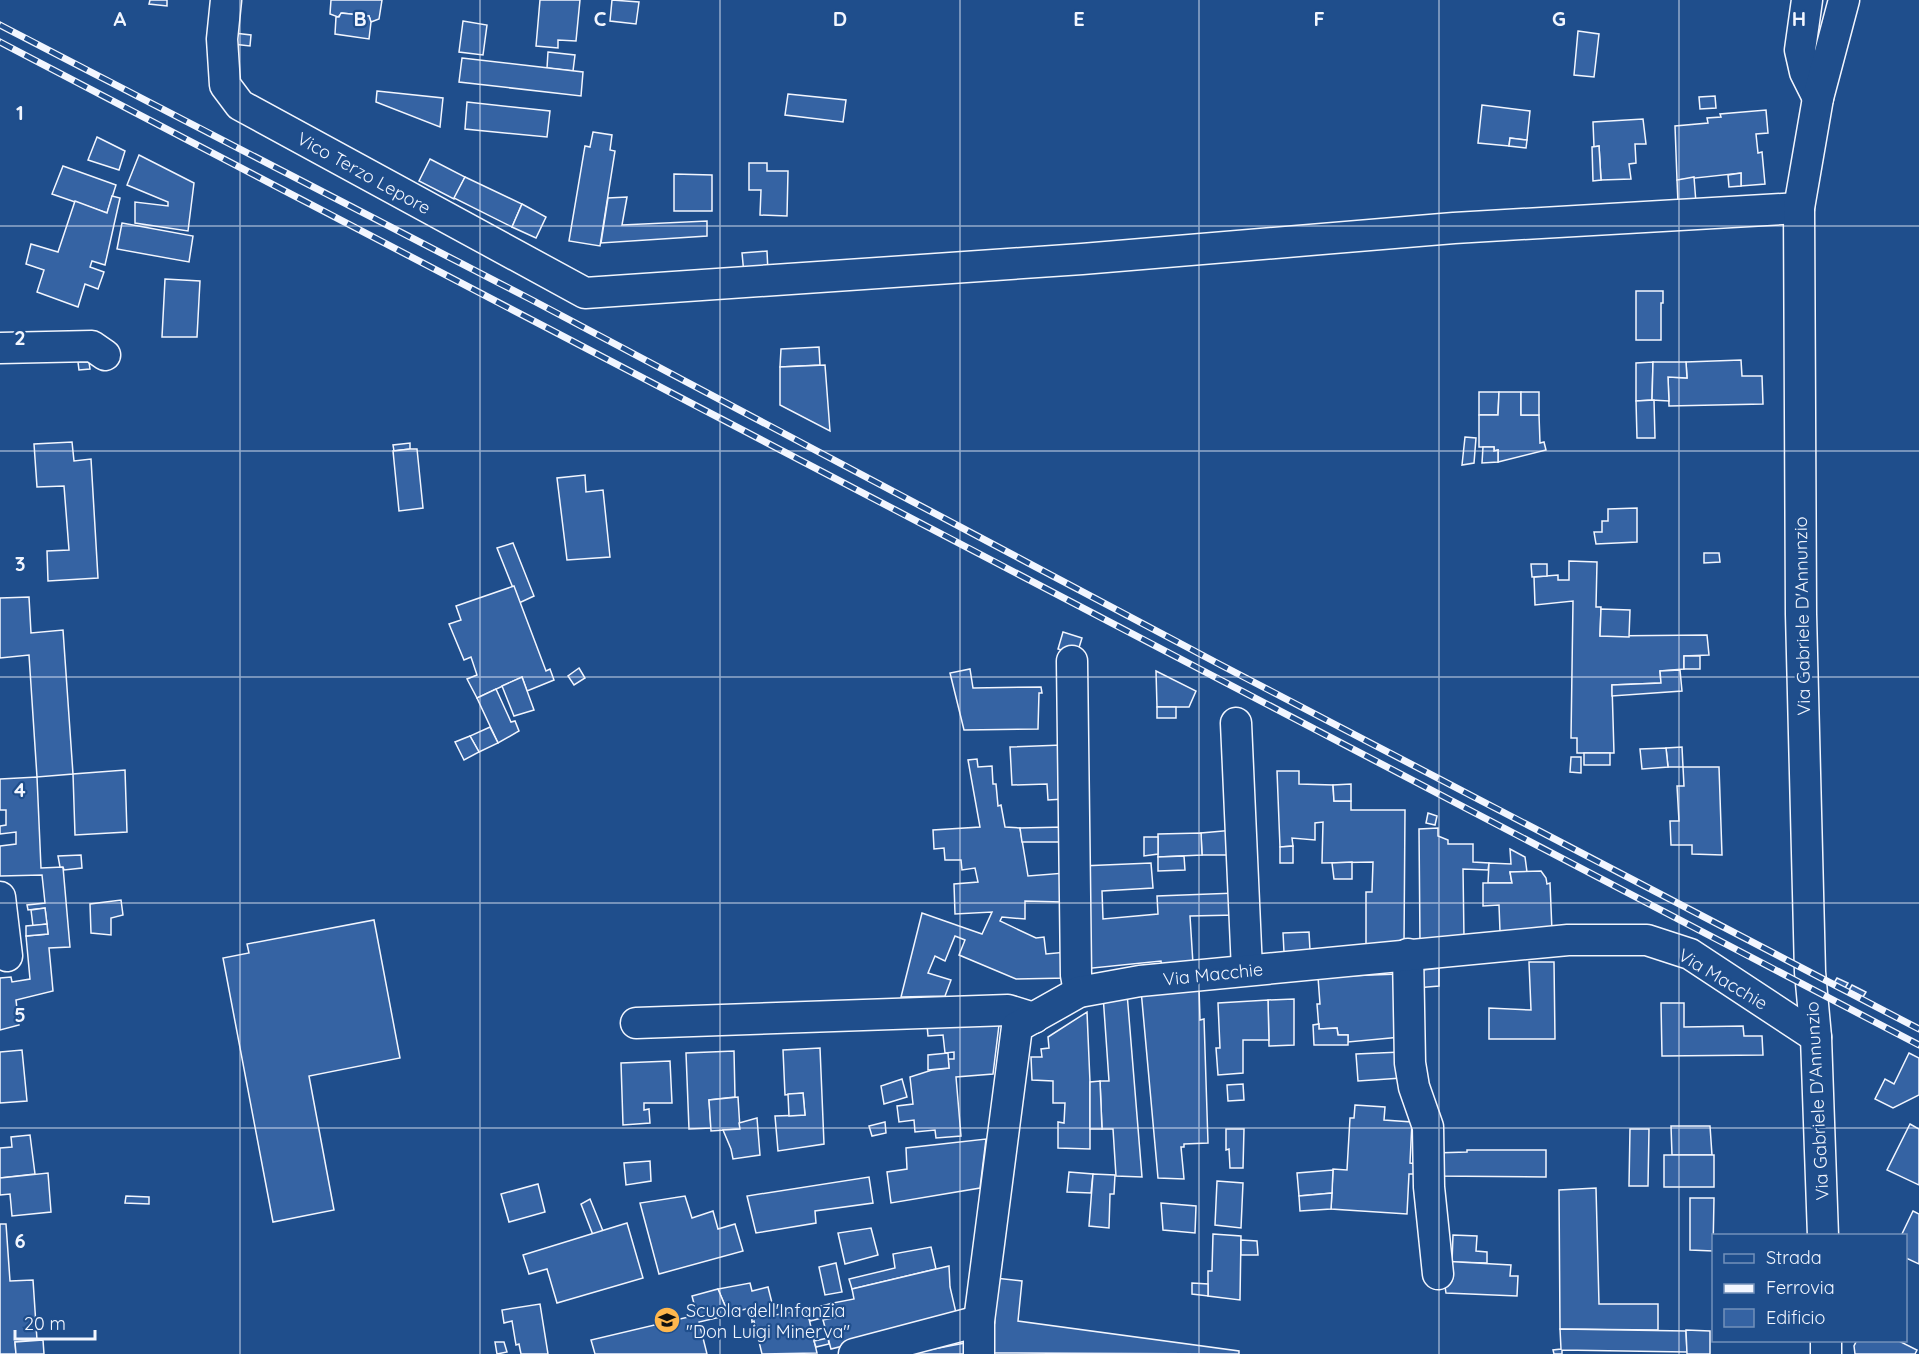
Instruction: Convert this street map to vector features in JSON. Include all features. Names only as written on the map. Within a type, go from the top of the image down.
[{"type":"street","name":"Vico Terzo Lepore","points":[[226,0],[222,39],[225,85],[240,105],[585,293],[1070,259],[1454,228],[1799,208]]},
{"type":"street","points":[[1807,0],[1800,50],[1805,72],[1818,98]]},
{"type":"street","name":"Via Gabriele D'Annunzio","points":[[1823,1234],[1816,1037],[1810,972],[1802,638],[1799,208],[1818,98],[1844,0]]},
{"type":"street","points":[[0,348],[92,346],[105,354]]},
{"type":"street","points":[[1072,661],[1076,975],[1079,992]]},
{"type":"street","points":[[1236,723],[1247,970]]},
{"type":"street","points":[[0,897],[7,956]]},
{"type":"street","name":"Via Macchie","points":[[979,1321],[1017,1027],[1079,992],[1140,981],[1408,954],[1568,940],[1647,940],[1690,954],[1816,1037]]},
{"type":"street","points":[[1408,954],[1410,1063],[1414,1087],[1428,1127],[1429,1187],[1438,1274]]},
{"type":"street","points":[[636,1023],[1008,1010],[1034,1018]]},
{"type":"street","points":[[854,1354],[979,1321],[979,1354]]},
{"type":"building","points":[[150,0],[167,0],[167,6],[149,4]]},
{"type":"building","points":[[331,0],[382,0],[379,19],[371,22],[369,16],[342,13],[338,17],[330,14]]},
{"type":"building","points":[[540,0],[580,0],[576,41],[558,40],[558,48],[536,46]]},
{"type":"building","points":[[612,0],[639,2],[636,24],[610,21]]},
{"type":"building","points":[[341,13],[369,16],[371,22],[369,39],[335,34],[336,17],[339,17]]},
{"type":"building","points":[[463,21],[487,25],[483,55],[459,52]]},
{"type":"building","points":[[1578,31],[1599,34],[1594,77],[1574,75]]},
{"type":"building","points":[[234,33],[251,35],[250,46],[233,44]]},
{"type":"building","points":[[548,52],[575,55],[573,71],[547,68]]},
{"type":"building","points":[[462,58],[583,72],[581,96],[459,82]]},
{"type":"building","points":[[377,91],[443,98],[440,127],[376,102]]},
{"type":"building","points":[[788,94],[846,100],[843,122],[785,115]]},
{"type":"building","points":[[1715,96],[1716,108],[1700,109],[1699,97]]},
{"type":"building","points":[[467,102],[550,111],[547,137],[465,129]]},
{"type":"building","points":[[1482,105],[1530,111],[1527,140],[1510,138],[1509,146],[1478,143]]},
{"type":"building","points":[[1766,110],[1768,133],[1756,134],[1758,153],[1762,152],[1765,184],[1741,186],[1741,173],[1677,180],[1675,126],[1708,123],[1707,118],[1721,117],[1720,114]]},
{"type":"building","points":[[1643,119],[1646,144],[1635,144],[1636,163],[1629,164],[1631,179],[1601,180],[1599,146],[1594,147],[1593,122]]},
{"type":"building","points":[[593,132],[612,135],[610,150],[615,151],[600,246],[569,241],[585,146],[590,147]]},
{"type":"building","points":[[97,137],[125,151],[119,170],[88,160]]},
{"type":"building","points":[[1510,138],[1527,140],[1526,148],[1509,146]]},
{"type":"building","points":[[1599,146],[1601,180],[1593,181],[1592,147]]},
{"type":"building","points":[[139,155],[194,183],[188,231],[135,223],[135,202],[168,206],[168,202],[127,185]]},
{"type":"building","points":[[430,159],[465,177],[454,199],[419,181]]},
{"type":"building","points":[[749,163],[767,163],[767,171],[788,171],[787,216],[760,215],[761,190],[749,190]]},
{"type":"building","points":[[63,166],[116,185],[107,213],[52,194]]},
{"type":"building","points":[[1741,173],[1741,186],[1729,187],[1728,175]]},
{"type":"building","points":[[674,174],[712,175],[712,211],[674,211]]},
{"type":"building","points":[[465,177],[522,204],[512,227],[454,198]]},
{"type":"building","points":[[1694,177],[1696,203],[1678,203],[1677,180]]},
{"type":"building","points":[[112,196],[120,198],[105,265],[92,261],[90,267],[104,272],[98,289],[85,284],[78,307],[37,292],[44,270],[26,264],[31,244],[58,252],[75,201],[107,213]]},
{"type":"building","points":[[627,197],[622,225],[707,221],[707,236],[601,243],[608,198]]},
{"type":"building","points":[[522,204],[546,217],[536,238],[512,227]]},
{"type":"building","points":[[122,223],[193,236],[189,262],[117,249]]},
{"type":"building","points":[[767,251],[768,272],[744,274],[742,253]]},
{"type":"building","points":[[165,279],[200,281],[197,337],[162,337]]},
{"type":"building","points":[[1636,291],[1663,291],[1661,340],[1636,340]]},
{"type":"building","points":[[819,347],[820,365],[780,367],[781,349]]},
{"type":"building","points":[[1741,360],[1742,376],[1762,376],[1763,404],[1669,406],[1668,377],[1687,378],[1686,362]]},
{"type":"building","points":[[78,362],[89,362],[90,369],[79,370]]},
{"type":"building","points":[[1653,362],[1652,400],[1636,401],[1636,363]]},
{"type":"building","points":[[1653,362],[1686,362],[1687,378],[1668,377],[1669,401],[1652,400]]},
{"type":"building","points":[[825,365],[830,431],[780,405],[780,367]]},
{"type":"building","points":[[1479,392],[1499,392],[1498,415],[1479,415]]},
{"type":"building","points":[[1499,392],[1521,392],[1521,415],[1539,415],[1540,443],[1544,442],[1546,450],[1498,462],[1498,450],[1494,451],[1494,447],[1479,447],[1479,415],[1498,415]]},
{"type":"building","points":[[1521,392],[1539,392],[1539,415],[1521,415]]},
{"type":"building","points":[[1654,400],[1655,438],[1637,438],[1636,401]]},
{"type":"building","points":[[1465,437],[1476,438],[1474,463],[1462,465]]},
{"type":"building","points":[[72,442],[74,461],[91,459],[98,578],[48,581],[47,551],[69,550],[64,486],[37,487],[34,444]]},
{"type":"building","points":[[410,443],[410,449],[394,451],[393,445]]},
{"type":"building","points":[[1483,447],[1494,447],[1494,451],[1498,450],[1498,462],[1482,463]]},
{"type":"building","points":[[417,449],[423,508],[399,511],[393,451]]},
{"type":"building","points":[[585,475],[586,492],[603,490],[610,557],[567,560],[557,478]]},
{"type":"building","points":[[1637,508],[1637,542],[1596,544],[1594,532],[1602,532],[1602,521],[1608,521],[1608,509]]},
{"type":"building","points":[[513,543],[534,596],[519,603],[497,548]]},
{"type":"building","points":[[1704,553],[1719,553],[1720,562],[1704,563]]},
{"type":"building","points":[[1569,561],[1597,562],[1596,607],[1601,607],[1600,636],[1707,635],[1709,655],[1684,656],[1684,669],[1660,671],[1661,683],[1612,685],[1614,753],[1577,753],[1577,738],[1571,738],[1573,601],[1535,605],[1534,577],[1558,575],[1558,580],[1569,580]]},
{"type":"building","points":[[1531,564],[1547,564],[1547,576],[1532,577]]},
{"type":"building","points":[[514,586],[546,671],[550,669],[554,680],[527,691],[522,677],[477,698],[467,679],[477,675],[471,657],[464,660],[449,624],[461,620],[456,606]]},
{"type":"building","points":[[29,597],[31,633],[63,630],[73,774],[37,777],[29,655],[0,658],[0,598]]},
{"type":"building","points":[[1601,609],[1630,610],[1629,637],[1600,636]]},
{"type":"building","points":[[1063,632],[1082,638],[1077,654],[1058,649]]},
{"type":"building","points":[[1684,656],[1700,656],[1700,669],[1684,669]]},
{"type":"building","points":[[579,668],[585,678],[574,685],[568,676]]},
{"type":"building","points":[[970,669],[973,688],[1041,687],[1038,729],[964,730],[950,673]]},
{"type":"building","points":[[1680,670],[1682,691],[1612,696],[1612,685],[1661,683],[1660,671]]},
{"type":"building","points":[[1156,671],[1196,691],[1189,707],[1157,707]]},
{"type":"building","points":[[522,677],[534,710],[514,716],[502,686]]},
{"type":"building","points":[[496,689],[511,722],[515,721],[519,731],[498,743],[477,698]]},
{"type":"building","points":[[1157,707],[1176,707],[1176,718],[1157,718]]},
{"type":"building","points":[[490,727],[498,743],[479,752],[470,736]]},
{"type":"building","points":[[470,736],[479,752],[464,760],[455,742]]},
{"type":"building","points":[[1062,745],[1064,799],[1048,800],[1047,784],[1012,785],[1010,747]]},
{"type":"building","points":[[1682,747],[1683,767],[1668,767],[1666,748]]},
{"type":"building","points":[[1666,748],[1668,767],[1642,769],[1640,749]]},
{"type":"building","points":[[1584,753],[1610,753],[1610,765],[1584,765]]},
{"type":"building","points":[[1571,757],[1581,757],[1581,773],[1570,772]]},
{"type":"building","points":[[977,759],[978,767],[992,766],[993,784],[996,784],[998,806],[1001,805],[1005,827],[1020,828],[1028,876],[1065,873],[1062,902],[1025,901],[1025,919],[1002,917],[1000,921],[1036,938],[1044,937],[1046,954],[1067,952],[1068,978],[1016,979],[959,955],[965,940],[955,936],[945,961],[935,956],[928,973],[951,980],[945,996],[901,997],[922,913],[982,934],[992,912],[955,914],[954,884],[978,882],[975,868],[962,870],[961,860],[945,860],[944,848],[934,849],[933,830],[980,827],[968,760]]},
{"type":"building","points":[[1683,767],[1719,767],[1722,855],[1692,854],[1692,845],[1671,845],[1670,821],[1679,821],[1677,786],[1684,786]]},
{"type":"building","points":[[125,770],[127,832],[75,835],[73,774]]},
{"type":"building","points":[[1277,771],[1299,771],[1299,784],[1333,785],[1334,801],[1351,801],[1351,810],[1405,810],[1404,944],[1366,946],[1366,892],[1372,892],[1373,862],[1322,863],[1323,822],[1315,823],[1315,840],[1292,838],[1293,846],[1280,847]]},
{"type":"building","points":[[37,777],[41,868],[63,867],[70,947],[49,948],[53,991],[16,1000],[19,1025],[0,1030],[0,978],[11,977],[12,982],[30,979],[26,936],[48,934],[45,908],[28,910],[27,905],[45,903],[42,875],[0,876],[0,846],[16,844],[16,832],[0,834],[0,826],[6,825],[6,810],[0,810],[0,779]]},
{"type":"building","points":[[1351,784],[1351,801],[1334,801],[1333,785]]},
{"type":"building","points":[[1428,813],[1437,816],[1435,825],[1426,823]]},
{"type":"building","points":[[1064,827],[1065,842],[1022,842],[1020,828]]},
{"type":"building","points":[[1438,828],[1438,836],[1448,840],[1448,844],[1473,844],[1473,862],[1489,863],[1488,870],[1463,869],[1464,937],[1420,942],[1419,829]]},
{"type":"building","points":[[1234,830],[1234,855],[1202,855],[1201,833]]},
{"type":"building","points":[[1201,833],[1202,855],[1158,857],[1158,834]]},
{"type":"building","points":[[1144,837],[1158,837],[1158,854],[1144,856]]},
{"type":"building","points":[[1293,846],[1293,863],[1280,863],[1280,847]]},
{"type":"building","points":[[1510,849],[1525,857],[1527,872],[1510,872],[1512,883],[1488,883],[1489,863],[1511,864]]},
{"type":"building","points":[[81,855],[82,868],[64,870],[60,867],[58,856]]},
{"type":"building","points":[[1184,856],[1185,870],[1158,871],[1158,857]]},
{"type":"building","points":[[1352,862],[1352,879],[1334,879],[1332,863]]},
{"type":"building","points":[[1151,863],[1153,888],[1102,891],[1103,919],[1158,914],[1157,896],[1236,893],[1236,915],[1190,916],[1193,964],[1162,967],[1161,961],[1083,969],[1081,866]]},
{"type":"building","points":[[1541,871],[1547,884],[1550,883],[1552,931],[1500,931],[1499,905],[1483,906],[1483,883],[1512,883],[1510,872]]},
{"type":"building","points":[[121,900],[123,915],[111,918],[111,935],[91,933],[90,904]]},
{"type":"building","points":[[45,908],[47,924],[33,926],[31,910]]},
{"type":"building","points":[[374,920],[400,1058],[309,1076],[334,1210],[273,1222],[223,958],[249,953],[247,944]]},
{"type":"building","points":[[47,924],[48,934],[26,936],[26,926]]},
{"type":"building","points":[[1309,932],[1310,950],[1284,952],[1283,933]]},
{"type":"building","points":[[1529,962],[1554,962],[1555,1039],[1489,1039],[1489,1008],[1531,1010]]},
{"type":"building","points":[[1439,968],[1439,986],[1416,988],[1415,971]]},
{"type":"building","points":[[1399,974],[1401,1037],[1348,1042],[1348,1035],[1338,1035],[1337,1028],[1319,1029],[1318,977]]},
{"type":"building","points":[[1837,978],[1848,983],[1845,988],[1834,983]]},
{"type":"building","points":[[1852,985],[1866,992],[1863,997],[1849,990]]},
{"type":"building","points":[[1199,988],[1200,1020],[1204,1019],[1208,1143],[1184,1144],[1184,1147],[1181,1147],[1184,1179],[1158,1178],[1141,990]]},
{"type":"building","points":[[1127,993],[1142,1177],[1116,1176],[1113,1129],[1102,1129],[1100,1081],[1109,1081],[1103,995]]},
{"type":"building","points":[[1294,999],[1294,1045],[1269,1046],[1268,1000]]},
{"type":"building","points":[[1268,1000],[1269,1040],[1243,1040],[1243,1073],[1218,1075],[1216,1048],[1220,1048],[1218,1003]]},
{"type":"building","points":[[1661,1003],[1684,1003],[1684,1027],[1743,1026],[1744,1036],[1762,1036],[1763,1055],[1662,1056]]},
{"type":"building","points":[[1087,1012],[1090,1149],[1058,1148],[1058,1122],[1064,1123],[1065,1103],[1053,1103],[1053,1081],[1032,1080],[1031,1057],[1042,1057],[1041,1049],[1049,1048],[1048,1037]]},
{"type":"building","points":[[1319,1024],[1319,1029],[1337,1028],[1338,1035],[1348,1035],[1348,1045],[1314,1045],[1313,1025]]},
{"type":"building","points":[[927,1025],[999,1025],[993,1074],[956,1077],[961,1136],[936,1138],[935,1130],[915,1132],[914,1120],[899,1122],[897,1106],[913,1104],[910,1077],[932,1070],[949,1068],[948,1059],[954,1059],[954,1052],[945,1053],[943,1035],[928,1036]]},
{"type":"building","points":[[820,1048],[824,1144],[778,1151],[775,1116],[805,1115],[803,1093],[785,1095],[783,1050]]},
{"type":"building","points":[[22,1050],[27,1101],[0,1103],[0,1052]]},
{"type":"building","points":[[734,1051],[735,1097],[709,1100],[711,1128],[689,1129],[686,1053]]},
{"type":"building","points":[[1401,1052],[1402,1078],[1358,1081],[1356,1054]]},
{"type":"building","points":[[948,1053],[949,1068],[928,1070],[928,1055]]},
{"type":"building","points":[[1909,1053],[1919,1058],[1919,1095],[1893,1108],[1875,1099],[1885,1079],[1894,1084]]},
{"type":"building","points":[[670,1061],[672,1103],[644,1103],[644,1110],[649,1109],[650,1123],[623,1125],[621,1063]]},
{"type":"building","points":[[902,1079],[907,1097],[884,1104],[881,1086]]},
{"type":"building","points":[[1100,1081],[1102,1129],[1090,1129],[1090,1082]]},
{"type":"building","points":[[1243,1084],[1244,1100],[1228,1101],[1227,1085]]},
{"type":"building","points":[[803,1093],[805,1115],[789,1116],[788,1094]]},
{"type":"building","points":[[738,1097],[740,1129],[711,1131],[709,1100]]},
{"type":"building","points":[[1355,1105],[1385,1107],[1384,1120],[1412,1122],[1410,1163],[1418,1164],[1418,1174],[1409,1174],[1407,1214],[1331,1209],[1333,1169],[1347,1170],[1350,1118],[1354,1118]]},
{"type":"building","points":[[757,1118],[760,1155],[733,1159],[723,1130],[740,1129],[739,1123]]},
{"type":"building","points":[[885,1122],[886,1133],[872,1136],[869,1126]]},
{"type":"building","points":[[1910,1124],[1919,1129],[1919,1185],[1887,1170]]},
{"type":"building","points":[[1671,1126],[1710,1126],[1712,1155],[1672,1155]]},
{"type":"building","points":[[1226,1129],[1244,1129],[1243,1168],[1230,1168],[1229,1149],[1226,1150]]},
{"type":"building","points":[[1630,1129],[1649,1129],[1648,1186],[1629,1186]]},
{"type":"building","points":[[30,1135],[35,1174],[0,1178],[0,1148],[12,1147],[11,1137]]},
{"type":"building","points":[[986,1139],[980,1188],[891,1203],[887,1172],[907,1169],[906,1148]]},
{"type":"building","points":[[1467,1150],[1546,1150],[1546,1177],[1434,1176],[1434,1153],[1467,1152]]},
{"type":"building","points":[[1664,1155],[1714,1155],[1714,1187],[1664,1187]]},
{"type":"building","points":[[650,1161],[651,1181],[626,1185],[624,1163]]},
{"type":"building","points":[[1333,1170],[1332,1193],[1299,1196],[1297,1173]]},
{"type":"building","points":[[1069,1172],[1093,1174],[1091,1193],[1067,1192]]},
{"type":"building","points":[[48,1173],[51,1212],[12,1216],[10,1194],[0,1195],[0,1178]]},
{"type":"building","points":[[1093,1174],[1115,1175],[1114,1194],[1110,1194],[1109,1228],[1089,1226]]},
{"type":"building","points":[[869,1177],[873,1203],[815,1211],[816,1223],[756,1233],[747,1196]]},
{"type":"building","points":[[1217,1181],[1243,1183],[1241,1228],[1215,1225]]},
{"type":"building","points":[[538,1184],[545,1212],[509,1222],[501,1194]]},
{"type":"building","points":[[1596,1188],[1599,1304],[1658,1304],[1658,1330],[1560,1329],[1559,1190]]},
{"type":"building","points":[[1332,1193],[1331,1209],[1300,1211],[1299,1196]]},
{"type":"building","points":[[126,1196],[149,1197],[149,1204],[125,1203]]},
{"type":"building","points":[[685,1196],[692,1218],[713,1211],[718,1229],[735,1224],[743,1251],[659,1274],[640,1203]]},
{"type":"building","points":[[1690,1198],[1714,1198],[1712,1251],[1690,1250]]},
{"type":"building","points":[[590,1199],[603,1231],[593,1235],[581,1204]]},
{"type":"building","points":[[1161,1203],[1196,1206],[1195,1233],[1163,1230]]},
{"type":"building","points":[[1913,1211],[1919,1214],[1919,1264],[1907,1258],[1907,1234],[1902,1234]]},
{"type":"building","points":[[627,1223],[643,1278],[557,1303],[547,1269],[529,1274],[523,1255]]},
{"type":"building","points":[[0,1224],[6,1224],[10,1281],[33,1280],[37,1340],[15,1342],[16,1354],[0,1354]]},
{"type":"building","points":[[871,1228],[878,1255],[845,1264],[838,1233]]},
{"type":"building","points":[[1213,1234],[1241,1236],[1240,1300],[1208,1296],[1208,1271],[1212,1271]]},
{"type":"building","points":[[1453,1235],[1477,1236],[1476,1251],[1487,1252],[1487,1263],[1452,1262]]},
{"type":"building","points":[[1241,1240],[1257,1241],[1258,1255],[1241,1255]]},
{"type":"building","points":[[931,1247],[936,1269],[852,1289],[849,1279],[895,1268],[893,1254]]},
{"type":"building","points":[[1441,1261],[1511,1265],[1510,1276],[1518,1276],[1517,1296],[1446,1293]]},
{"type":"building","points":[[836,1263],[842,1292],[825,1295],[819,1267]]},
{"type":"building","points":[[949,1266],[950,1287],[957,1317],[831,1349],[823,1320],[838,1317],[833,1303],[854,1299],[852,1289]]},
{"type":"building","points":[[995,1278],[1022,1281],[1018,1321],[1239,1351],[1239,1354],[987,1353]]},
{"type":"building","points":[[750,1283],[752,1291],[768,1287],[775,1315],[807,1310],[817,1353],[762,1354],[754,1321],[752,1322],[751,1308],[728,1313],[718,1289]]},
{"type":"building","points":[[1192,1283],[1208,1284],[1208,1296],[1192,1294]]},
{"type":"building","points":[[718,1289],[729,1315],[699,1322],[707,1354],[595,1354],[591,1340],[697,1315],[692,1296]]},
{"type":"building","points":[[833,1303],[837,1314],[810,1321],[807,1310]]},
{"type":"building","points":[[540,1304],[548,1354],[521,1354],[519,1344],[516,1345],[512,1321],[504,1323],[502,1310]]},
{"type":"building","points":[[1560,1329],[1686,1331],[1687,1352],[1562,1350],[1562,1354],[1554,1354],[1553,1350],[1561,1349]]},
{"type":"building","points":[[1686,1330],[1710,1331],[1710,1354],[1687,1354]]},
{"type":"building","points":[[828,1338],[829,1344],[816,1347],[814,1341]]},
{"type":"building","points":[[43,1340],[44,1354],[16,1354],[15,1342]]},
{"type":"building","points":[[495,1342],[504,1342],[507,1352],[497,1354]]},
{"type":"building","points":[[1856,1342],[1901,1342],[1917,1350],[1915,1354],[1855,1354]]},
{"type":"building","points":[[965,1343],[966,1354],[907,1354]]},
{"type":"railway","points":[[0,25],[532,300],[1219,664],[1919,1029]]},
{"type":"railway","points":[[0,42],[1919,1045]]},
{"type":"place","name":"Scuola dell'Infanzia \"Don Luigi Minerva\"","points":[[667,1320]]}]
